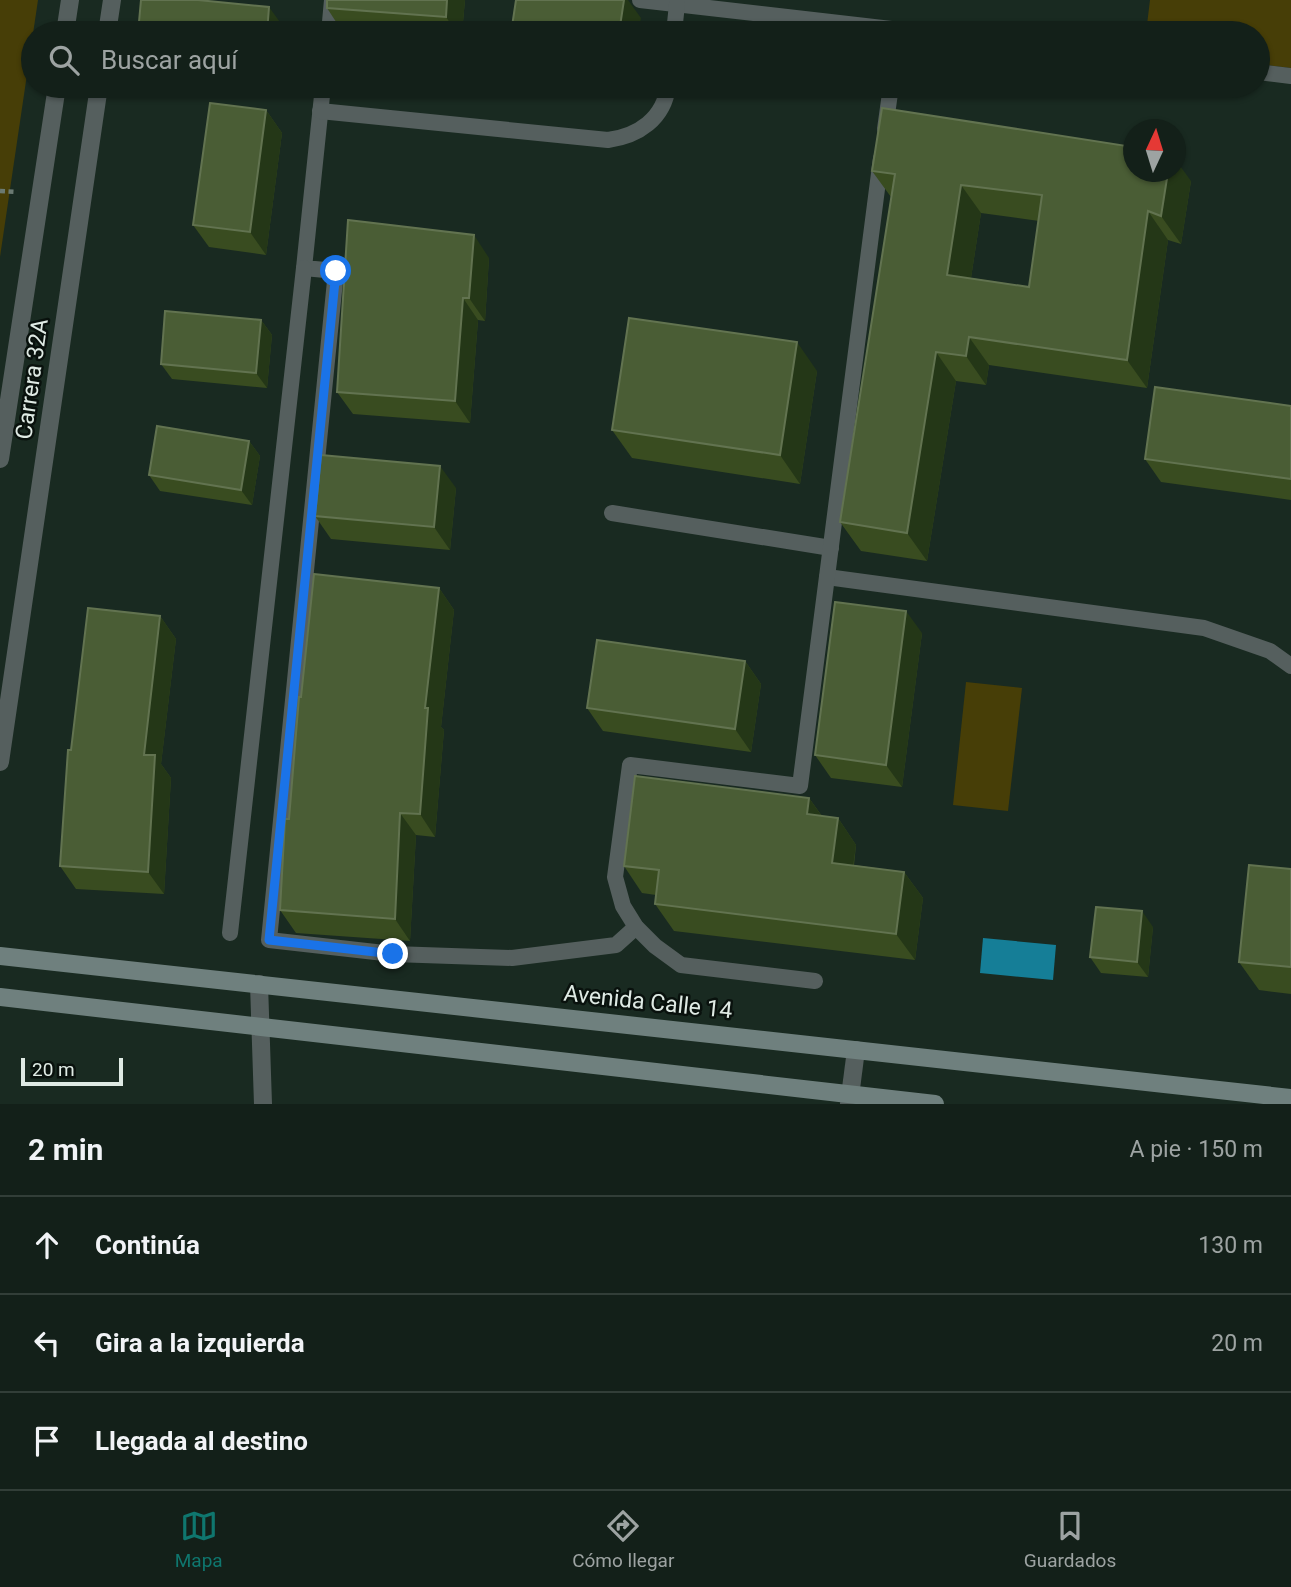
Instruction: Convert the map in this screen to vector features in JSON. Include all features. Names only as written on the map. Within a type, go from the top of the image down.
[{"type":"main road","name":"Avenida Calle 14","points":[[0,956],[1291,1098]]},
{"type":"main road","points":[[0,997],[849,1100],[935,1104]]},
{"type":"street","points":[[67,21],[70,0]]},
{"type":"street","points":[[109,21],[112,0]]},
{"type":"street","name":"Carrera 32A","points":[[0,459],[55,98]]},
{"type":"street","name":"Carrera 32A","points":[[0,762],[97,98]]},
{"type":"street","points":[[259,985],[263,1104]]},
{"type":"street","points":[[849,1100],[856,1050]]},
{"type":"lane","points":[[330,21],[332,0]]},
{"type":"lane","points":[[640,0],[811,21]]},
{"type":"lane","points":[[675,21],[677,4]]},
{"type":"lane","points":[[1270,73],[1291,76]]},
{"type":"lane","points":[[230,933],[322,98]]},
{"type":"lane","points":[[320,111],[608,140],[628,137],[645,127],[659,112],[664,98]]},
{"type":"lane","points":[[815,981],[681,965],[635,927],[623,906],[615,877],[630,765],[800,786],[889,98]]},
{"type":"lane","points":[[304,268],[336,271],[269,940],[393,954],[512,958],[616,945],[635,927]]},
{"type":"lane","points":[[611,513],[831,548]]},
{"type":"lane","points":[[827,577],[1204,628],[1270,650],[1291,666]]},
{"type":"path","points":[[0,191],[10,192]]},
{"type":"shaded area","points":[[0,0],[38,0],[35,21],[21,21],[21,98],[24,98],[0,257]]},
{"type":"shaded area","points":[[1150,0],[1291,0],[1291,68],[1270,65],[1270,21],[1147,21]]},
{"type":"shaded area","points":[[966,682],[1022,688],[1008,811],[953,805]]},
{"type":"water","points":[[983,938],[1056,945],[1053,980],[980,973]]},
{"type":"building","points":[[141,0],[198,0],[269,7],[268,21],[139,21]]},
{"type":"building","points":[[327,0],[447,0],[446,17],[327,8]]},
{"type":"building","points":[[516,0],[624,0],[621,21],[513,21]]},
{"type":"building","points":[[210,103],[266,110],[250,232],[193,225]]},
{"type":"building","points":[[882,108],[1123,145],[1123,182],[1166,182],[1161,216],[1148,211],[1127,360],[969,337],[966,356],[936,352],[907,533],[840,522],[895,174],[872,171]],"holes":[[[961,185],[1042,195],[1029,287],[947,275]]]},
{"type":"building","points":[[348,220],[474,235],[469,298],[463,298],[455,401],[337,392]]},
{"type":"building","points":[[165,311],[261,320],[256,373],[161,364]]},
{"type":"building","points":[[629,318],[797,342],[780,455],[612,430]]},
{"type":"building","points":[[1155,387],[1291,406],[1291,479],[1145,459]]},
{"type":"building","points":[[157,426],[249,441],[241,490],[149,475]]},
{"type":"building","points":[[321,455],[440,466],[434,527],[315,516]]},
{"type":"building","points":[[314,574],[439,588],[425,708],[428,708],[420,814],[400,813],[395,919],[280,910],[285,819],[289,819],[299,697]]},
{"type":"building","points":[[835,602],[906,611],[886,765],[815,755]]},
{"type":"building","points":[[88,608],[160,616],[144,755],[155,755],[148,872],[60,866],[68,750],[71,750]]},
{"type":"building","points":[[597,640],[745,661],[735,729],[587,708]]},
{"type":"building","points":[[635,776],[809,798],[807,814],[838,818],[832,863],[904,872],[896,934],[655,904],[659,870],[624,866]]},
{"type":"building","points":[[1249,865],[1291,869],[1291,967],[1239,962]]},
{"type":"building","points":[[1096,907],[1142,911],[1137,962],[1090,957]]},
{"type":"route","points":[[336,271],[269,940],[393,954]]}]
